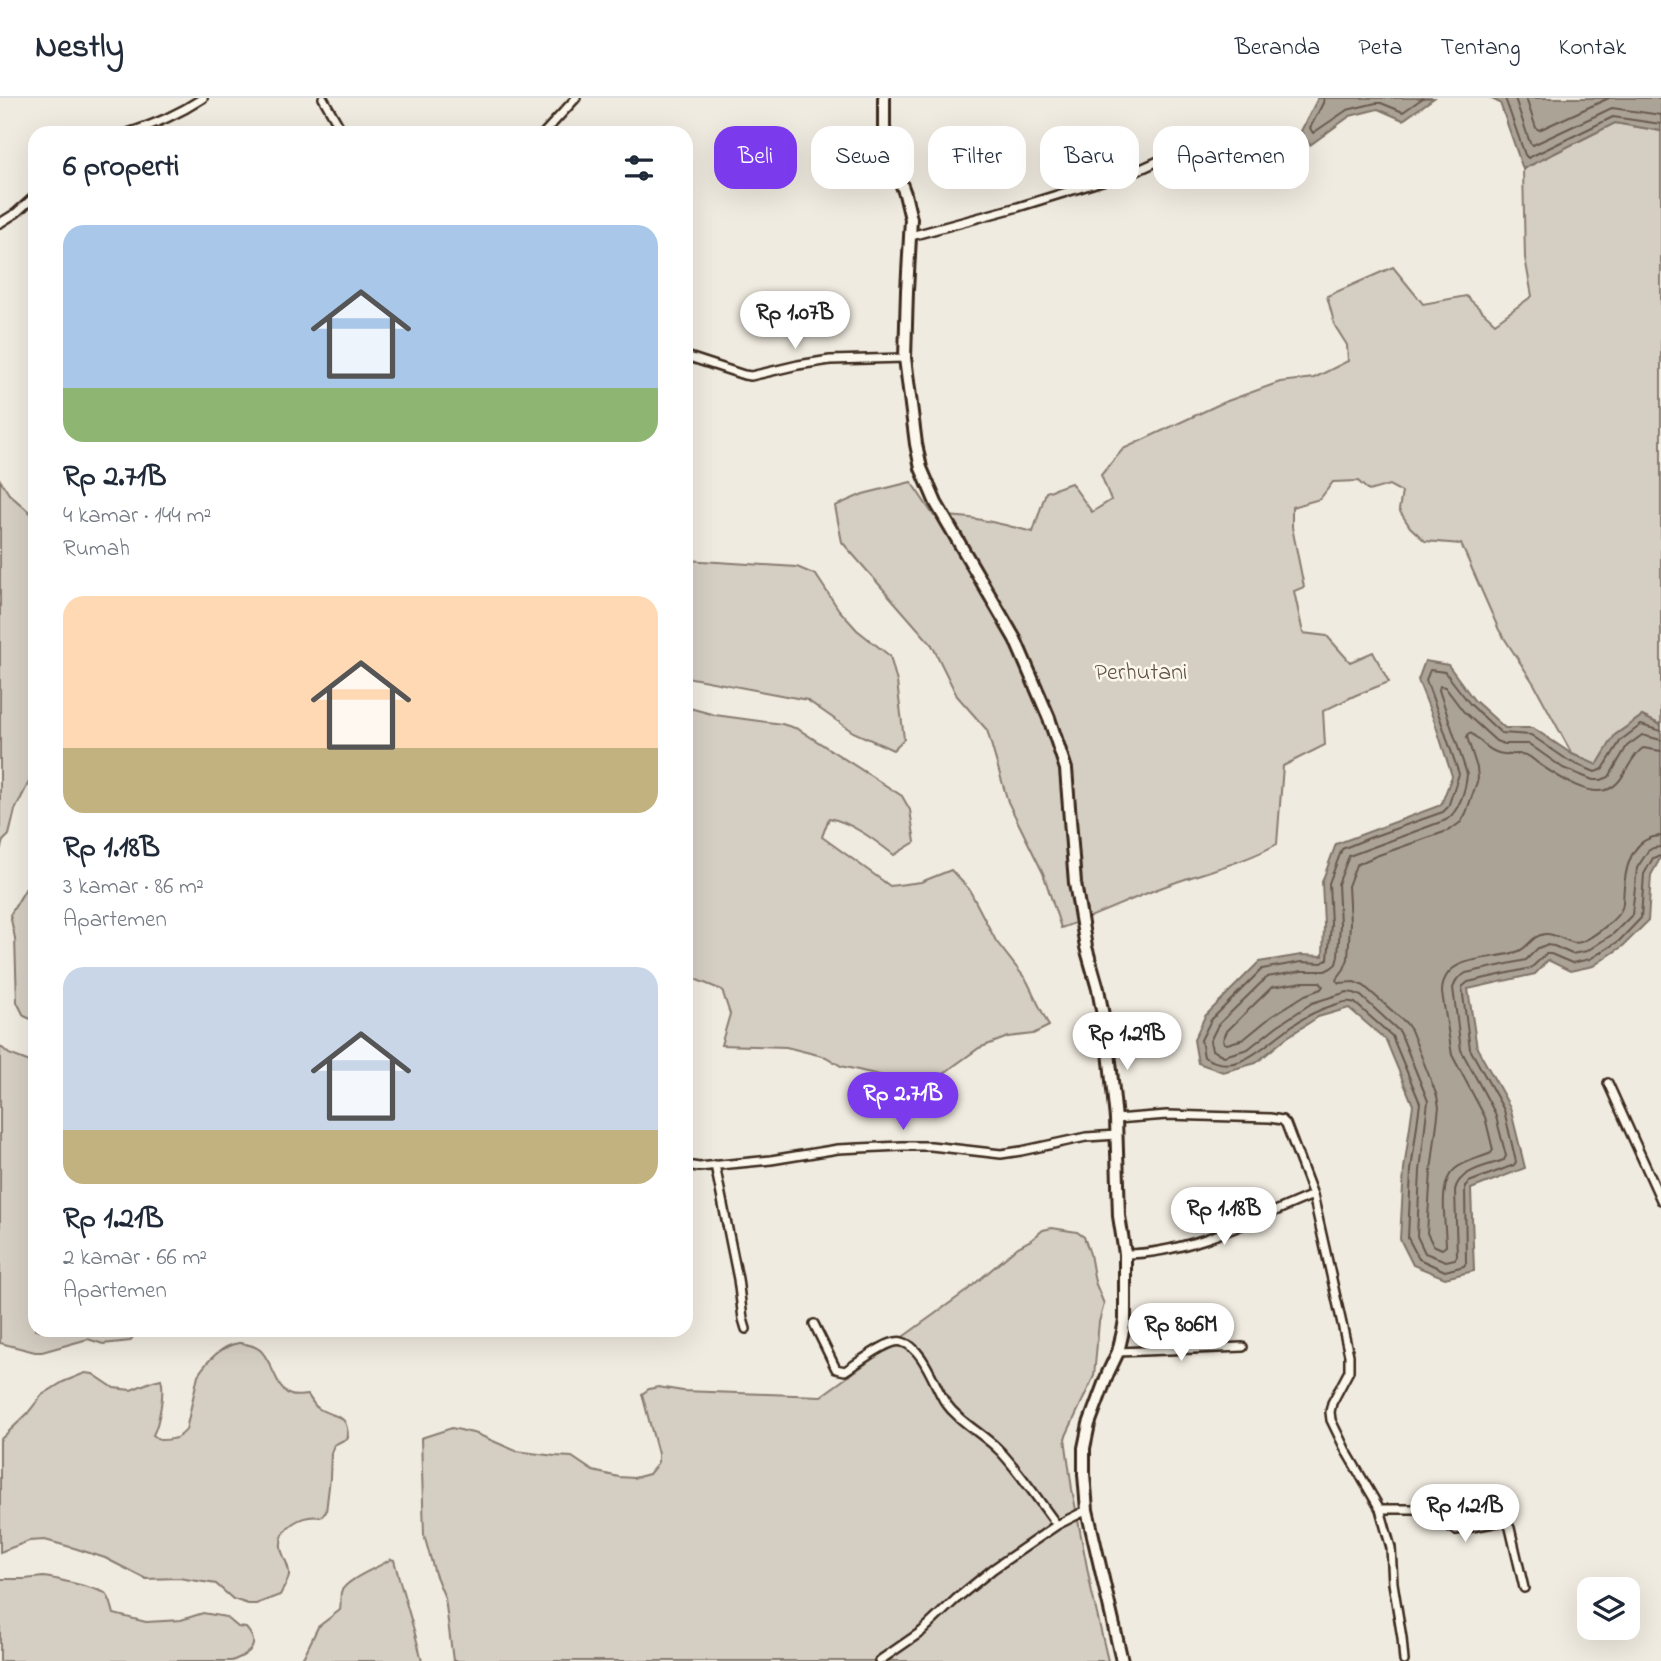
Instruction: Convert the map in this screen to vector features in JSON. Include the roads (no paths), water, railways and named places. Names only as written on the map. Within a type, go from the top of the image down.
[{"type":"street","points":[[146,126],[180,113],[203,98]]},
{"type":"street","points":[[323,98],[339,126]]},
{"type":"street","points":[[550,126],[576,98]]},
{"type":"street","points":[[884,98],[887,145],[909,206],[911,219],[905,358],[918,457],[927,485],[1015,639],[1049,719],[1066,769],[1074,883],[1108,1042],[1116,1119],[1117,1193],[1125,1254],[1125,1320],[1118,1352],[1094,1411],[1084,1448],[1084,1474],[1087,1510],[1122,1661]]},
{"type":"street","points":[[911,236],[1018,207],[1153,163]]},
{"type":"street","points":[[0,223],[28,202]]},
{"type":"street","points":[[693,358],[751,376],[830,360],[905,358]]},
{"type":"street","points":[[1608,1083],[1661,1200]]},
{"type":"street","points":[[1116,1119],[1167,1115],[1270,1118],[1282,1120],[1286,1124],[1313,1195],[1349,1355],[1349,1371],[1332,1403],[1331,1420],[1380,1509],[1391,1548],[1404,1661]]},
{"type":"street","points":[[693,1166],[771,1160],[838,1149],[902,1146],[931,1146],[1002,1154],[1086,1137],[1117,1136]]},
{"type":"street","points":[[715,1165],[746,1329]]},
{"type":"street","points":[[1125,1254],[1161,1251],[1210,1237],[1313,1195]]},
{"type":"street","points":[[814,1324],[836,1369],[841,1371],[889,1343],[899,1341],[908,1344],[924,1362],[937,1388],[955,1414],[1002,1453],[1057,1525]]},
{"type":"street","points":[[1118,1352],[1242,1347]]},
{"type":"street","points":[[1380,1509],[1419,1509],[1456,1530],[1507,1523],[1524,1588]]},
{"type":"street","points":[[879,1661],[922,1632],[956,1599],[993,1569],[1057,1525],[1087,1510]]},
{"type":"water","points":[[1318,98],[1434,98],[1403,120],[1378,109],[1350,116],[1310,145],[1309,126],[1304,126]]},
{"type":"water","points":[[1490,98],[1661,98],[1661,131],[1615,123],[1523,169],[1500,103]]},
{"type":"water","points":[[1425,661],[1448,665],[1474,700],[1505,728],[1533,728],[1572,754],[1597,765],[1615,735],[1642,716],[1661,725],[1661,857],[1651,875],[1648,921],[1623,946],[1593,966],[1570,971],[1548,960],[1535,974],[1468,989],[1477,1048],[1510,1107],[1525,1168],[1471,1189],[1474,1271],[1445,1278],[1413,1265],[1400,1239],[1404,1169],[1413,1105],[1386,1040],[1349,1008],[1318,1017],[1286,1038],[1256,1063],[1223,1072],[1198,1063],[1194,1040],[1205,1016],[1259,962],[1301,955],[1323,956],[1322,882],[1336,844],[1441,805],[1452,776],[1418,680]]},
{"type":"park label","name":"Perhutani","points":[[1141,671]]}]
